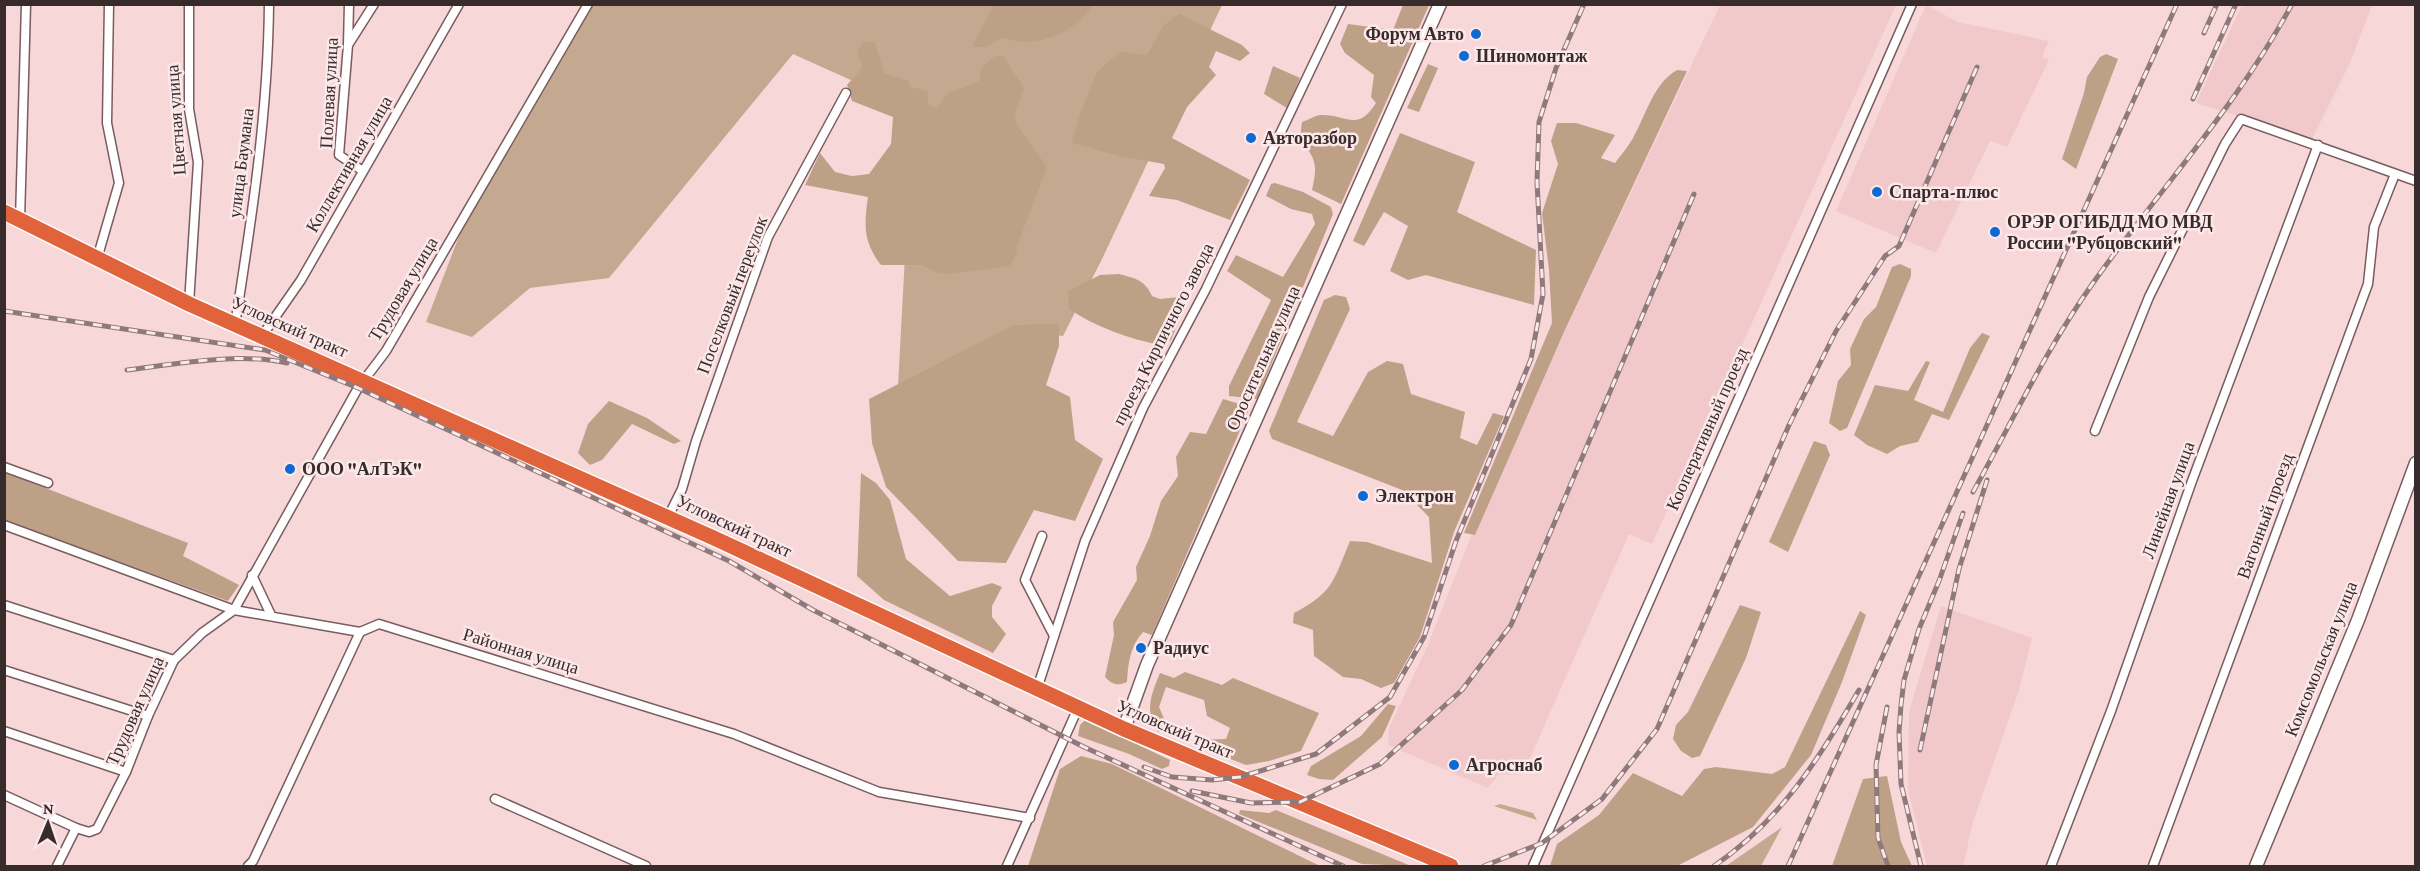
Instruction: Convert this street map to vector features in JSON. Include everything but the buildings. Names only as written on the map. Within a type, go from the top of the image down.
[{"type":"highway","name":"Угловский тракт","points":[[4,212],[189,304],[668,517],[1124,729],[1451,867]]},
{"type":"main road","name":"Оросительная улица","points":[[1124,729],[1147,664],[1440,4]]},
{"type":"main road","name":"Комсомольская улица","points":[[2256,867],[2358,620],[2415,463]]},
{"type":"street","points":[[20,220],[26,4]]},
{"type":"street","points":[[97,259],[119,183],[107,123],[109,4]]},
{"type":"street","name":"Цветная улица","points":[[189,4],[189,109],[198,162],[189,304]]},
{"type":"street","name":"улица Баумана","points":[[235,325],[260,163],[269,67],[269,4]]},
{"type":"street","name":"Полевая улица","points":[[349,4],[339,155],[363,171]]},
{"type":"street","points":[[348,45],[374,4]]},
{"type":"street","name":"Коллективная улица","points":[[262,336],[301,280],[459,4]]},
{"type":"street","name":"Трудовая улица","points":[[76,828],[89,832],[98,829],[126,772],[148,716],[174,660],[202,633],[234,610],[363,381],[386,351],[588,4]]},
{"type":"street","name":"проезд Кирпичного завода","points":[[1037,689],[1085,541],[1143,408],[1206,289],[1342,4]]},
{"type":"street","name":"Кооперативный проезд","points":[[1533,867],[1912,4]]},
{"type":"street","name":"Поселковый переулок","points":[[668,517],[682,489],[696,441],[768,237],[846,93]]},
{"type":"street","points":[[2095,431],[2149,297],[2225,144],[2241,119],[2415,181]]},
{"type":"street","name":"Линейная улица","points":[[2051,867],[2111,711],[2192,482],[2318,145]]},
{"type":"street","name":"Вагонный проезд","points":[[2153,867],[2368,284],[2374,227],[2395,174]]},
{"type":"street","points":[[4,467],[48,483]]},
{"type":"street","name":"Районная улица","points":[[4,525],[234,610],[360,632],[379,624],[734,734],[879,792],[1030,818]]},
{"type":"street","points":[[1042,536],[1025,580],[1054,636]]},
{"type":"street","points":[[252,575],[271,615]]},
{"type":"street","points":[[4,605],[174,660]]},
{"type":"street","points":[[248,867],[253,861],[360,632]]},
{"type":"street","points":[[4,670],[148,716]]},
{"type":"street","points":[[1007,867],[1030,818],[1091,714]]},
{"type":"street","points":[[4,731],[126,772]]},
{"type":"street","points":[[4,795],[76,828],[57,867]]},
{"type":"street","points":[[495,799],[646,867]]},
{"type":"shaded area","points":[[592,5],[1222,5],[1102,259],[1063,336],[1003,331],[896,423],[913,108],[793,54],[609,278],[530,288],[472,337],[426,322],[473,200]]},
{"type":"shaded area","points":[[1093,5],[1081,20],[1055,36],[1025,42],[1001,38],[987,47],[972,47],[993,6]]},
{"type":"shaded area","points":[[1403,5],[1429,5],[1341,204],[1312,190],[1315,168],[1312,157],[1300,139],[1302,122],[1320,115],[1357,120],[1369,112],[1376,103],[1371,97],[1374,75],[1345,53],[1340,44],[1348,24],[1393,30]]},
{"type":"shaded area","points":[[1720,5],[1896,5],[1652,544],[1629,534],[1523,774],[1498,775],[1488,788],[1388,745],[1389,728],[1427,647],[1490,489]]},
{"type":"shaded area","name":"Спарта-плюс","points":[[1926,5],[1958,22],[2049,41],[2042,57],[2049,60],[2007,147],[1990,141],[1936,253],[1836,211]]},
{"type":"shaded area","points":[[2242,5],[2372,5],[2350,63],[2312,139],[2196,103]]},
{"type":"shaded area","points":[[1179,14],[1242,45],[1250,53],[1240,61],[1216,51],[1209,67],[1216,75],[1187,107],[1172,138],[1250,180],[1230,220],[1177,200],[1149,196],[1165,168],[1164,164],[1119,156],[1072,143],[1079,117],[1097,72],[1120,52],[1147,55],[1163,26]]},
{"type":"shaded area","points":[[864,42],[875,42],[884,73],[907,80],[911,87],[928,91],[928,105],[937,108],[948,93],[979,82],[981,68],[995,56],[1003,56],[1024,88],[1015,113],[1016,124],[1047,167],[1017,246],[1016,256],[1009,266],[950,274],[937,273],[921,265],[881,265],[871,249],[866,233],[868,197],[805,185],[820,153],[835,172],[852,176],[869,174],[891,144],[893,117],[852,101],[847,85],[863,67],[857,51]]},
{"type":"shaded area","points":[[2106,54],[2118,59],[2076,169],[2062,159],[2087,77],[2100,57]]},
{"type":"shaded area","points":[[1428,64],[1438,68],[1419,112],[1407,108]]},
{"type":"shaded area","points":[[1273,66],[1300,78],[1287,108],[1264,94]]},
{"type":"shaded area","points":[[1677,70],[1687,71],[1564,332],[1475,535],[1464,533],[1552,323],[1549,270],[1542,213],[1558,164],[1551,141],[1557,123],[1576,123],[1615,135],[1601,158],[1615,163],[1632,140],[1656,91]]},
{"type":"shaded area","points":[[1400,133],[1475,162],[1457,212],[1536,250],[1534,305],[1426,275],[1408,280],[1390,271],[1408,226],[1384,212],[1364,246],[1353,241]]},
{"type":"shaded area","points":[[1275,183],[1303,192],[1331,207],[1333,214],[1257,399],[1229,396],[1229,386],[1271,300],[1227,271],[1236,255],[1283,277],[1315,224],[1312,214],[1291,209],[1266,196],[1271,184]]},
{"type":"shaded area","points":[[1900,264],[1911,269],[1911,276],[1847,428],[1840,431],[1829,423],[1838,381],[1851,365],[1850,349],[1864,319],[1876,307],[1892,267]]},
{"type":"shaded area","points":[[1119,274],[1139,280],[1152,296],[1160,299],[1179,297],[1186,304],[1171,340],[1161,345],[1113,332],[1069,309],[1068,291],[1100,275]]},
{"type":"shaded area","points":[[1335,295],[1346,297],[1350,309],[1297,422],[1333,436],[1368,372],[1387,361],[1403,364],[1411,394],[1465,412],[1460,438],[1477,445],[1493,413],[1504,416],[1454,532],[1420,637],[1394,683],[1381,688],[1361,679],[1343,677],[1314,656],[1313,630],[1293,623],[1294,613],[1325,592],[1340,566],[1350,541],[1367,542],[1432,563],[1429,517],[1417,505],[1420,497],[1272,439],[1269,431],[1324,300]]},
{"type":"shaded area","points":[[1059,324],[1059,346],[1046,385],[1070,397],[1075,440],[1103,459],[1075,521],[1034,510],[1006,563],[958,561],[886,487],[872,443],[869,399],[1014,325]]},
{"type":"shaded area","points":[[1982,333],[1990,336],[1949,420],[1932,414],[1918,442],[1900,446],[1887,454],[1867,445],[1854,435],[1875,385],[1908,391],[1926,361],[1930,362],[1914,400],[1943,412],[1970,348]]},
{"type":"shaded area","points":[[1223,399],[1250,407],[1152,635],[1143,632],[1135,643],[1129,662],[1127,682],[1113,683],[1105,677],[1114,635],[1113,622],[1137,580],[1136,567],[1150,536],[1161,501],[1178,476],[1176,457],[1190,432],[1206,434]]},
{"type":"shaded area","points":[[609,401],[647,418],[681,441],[674,444],[632,424],[602,460],[590,465],[578,453],[588,424]]},
{"type":"shaded area","points":[[1814,441],[1826,445],[1830,455],[1788,552],[1769,542]]},
{"type":"shaded area","points":[[4,472],[188,543],[183,556],[239,585],[228,601],[5,521]]},
{"type":"shaded area","points":[[861,473],[876,483],[890,500],[906,559],[950,596],[992,583],[1002,587],[992,606],[992,617],[1006,634],[993,653],[884,600],[857,576]]},
{"type":"shaded area","points":[[1740,605],[1761,612],[1746,658],[1700,756],[1692,758],[1681,751],[1673,739],[1676,725],[1688,712]]},
{"type":"shaded area","points":[[1941,606],[2032,638],[2020,687],[1973,822],[1963,866],[1927,866],[1908,790],[1909,711]]},
{"type":"shaded area","points":[[1860,611],[1866,615],[1842,682],[1811,755],[1753,827],[1677,866],[1550,866],[1557,844],[1599,815],[1633,773],[1682,796],[1704,769],[1716,767],[1772,774],[1785,767]]},
{"type":"shaded area","points":[[1185,672],[1222,685],[1233,678],[1319,713],[1301,751],[1246,765],[1197,746],[1200,740],[1226,739],[1230,728],[1207,716],[1204,700],[1166,687],[1159,707],[1168,728],[1158,732],[1151,717],[1150,703],[1160,673],[1174,678]]},
{"type":"shaded area","points":[[1388,704],[1396,706],[1382,737],[1333,780],[1307,775],[1311,766],[1361,736]]},
{"type":"shaded area","points":[[1089,716],[1102,721],[1107,730],[1170,760],[1169,766],[1162,769],[1129,754],[1078,736],[1080,725]]},
{"type":"shaded area","points":[[1081,756],[1112,764],[1320,866],[1028,866],[1060,769]]},
{"type":"shaded area","points":[[1887,776],[1901,842],[1912,866],[1832,866],[1863,779]]},
{"type":"shaded area","points":[[1500,804],[1533,813],[1537,820],[1494,806]]},
{"type":"shaded area","points":[[1240,810],[1269,813],[1276,810],[1411,866],[1362,864],[1239,814]]},
{"type":"shaded area","points":[[1782,827],[1761,866],[1726,866]]},
{"type":"railway","points":[[1144,767],[1172,777],[1212,780],[1240,777],[1316,754],[1390,697],[1424,637],[1456,541],[1531,359],[1543,294],[1537,182],[1539,122],[1556,68],[1584,4]]},
{"type":"railway","points":[[1788,866],[2177,4]]},
{"type":"railway","points":[[2204,33],[2217,4]]},
{"type":"railway","points":[[2193,99],[2236,4]]},
{"type":"railway","points":[[1973,492],[2076,308],[2118,248],[2223,112],[2271,41],[2292,4]]},
{"type":"railway","points":[[1484,866],[1542,843],[1602,799],[1657,729],[1789,425],[1836,331],[1885,256],[1899,246],[1977,67]]},
{"type":"railway","points":[[1192,791],[1251,803],[1300,802],[1380,764],[1462,690],[1511,625],[1694,194]]},
{"type":"railway","points":[[4,311],[265,350],[358,388],[729,561],[813,610],[1084,747],[1343,866]]},
{"type":"railway","points":[[127,370],[228,359],[287,363]]},
{"type":"railway","points":[[1920,750],[1959,569],[1987,480]]},
{"type":"railway","points":[[1921,866],[1901,784],[1899,732],[1901,705],[1904,680],[1919,629],[1963,513]]},
{"type":"railway","points":[[1714,866],[1738,848],[1778,809],[1813,764],[1859,690]]},
{"type":"railway","points":[[1887,707],[1876,765],[1878,838],[1888,866]]},
{"type":"place","name":"Форум Авто","points":[[1476,34]]},
{"type":"place","name":"Шиномонтаж","points":[[1464,56]]},
{"type":"place","name":"Авторазбор","points":[[1251,138]]},
{"type":"place","name":"Спарта-плюс","points":[[1877,192]]},
{"type":"place","name":"ОРЭР ОГИБДД МО МВД России \"Рубцовский\"","points":[[1995,232]]},
{"type":"place","name":"ООО \"АлТэК\"","points":[[290,469]]},
{"type":"place","name":"Электрон","points":[[1363,496]]},
{"type":"place","name":"Радиус","points":[[1141,648]]},
{"type":"place","name":"Агроснаб","points":[[1454,765]]}]
